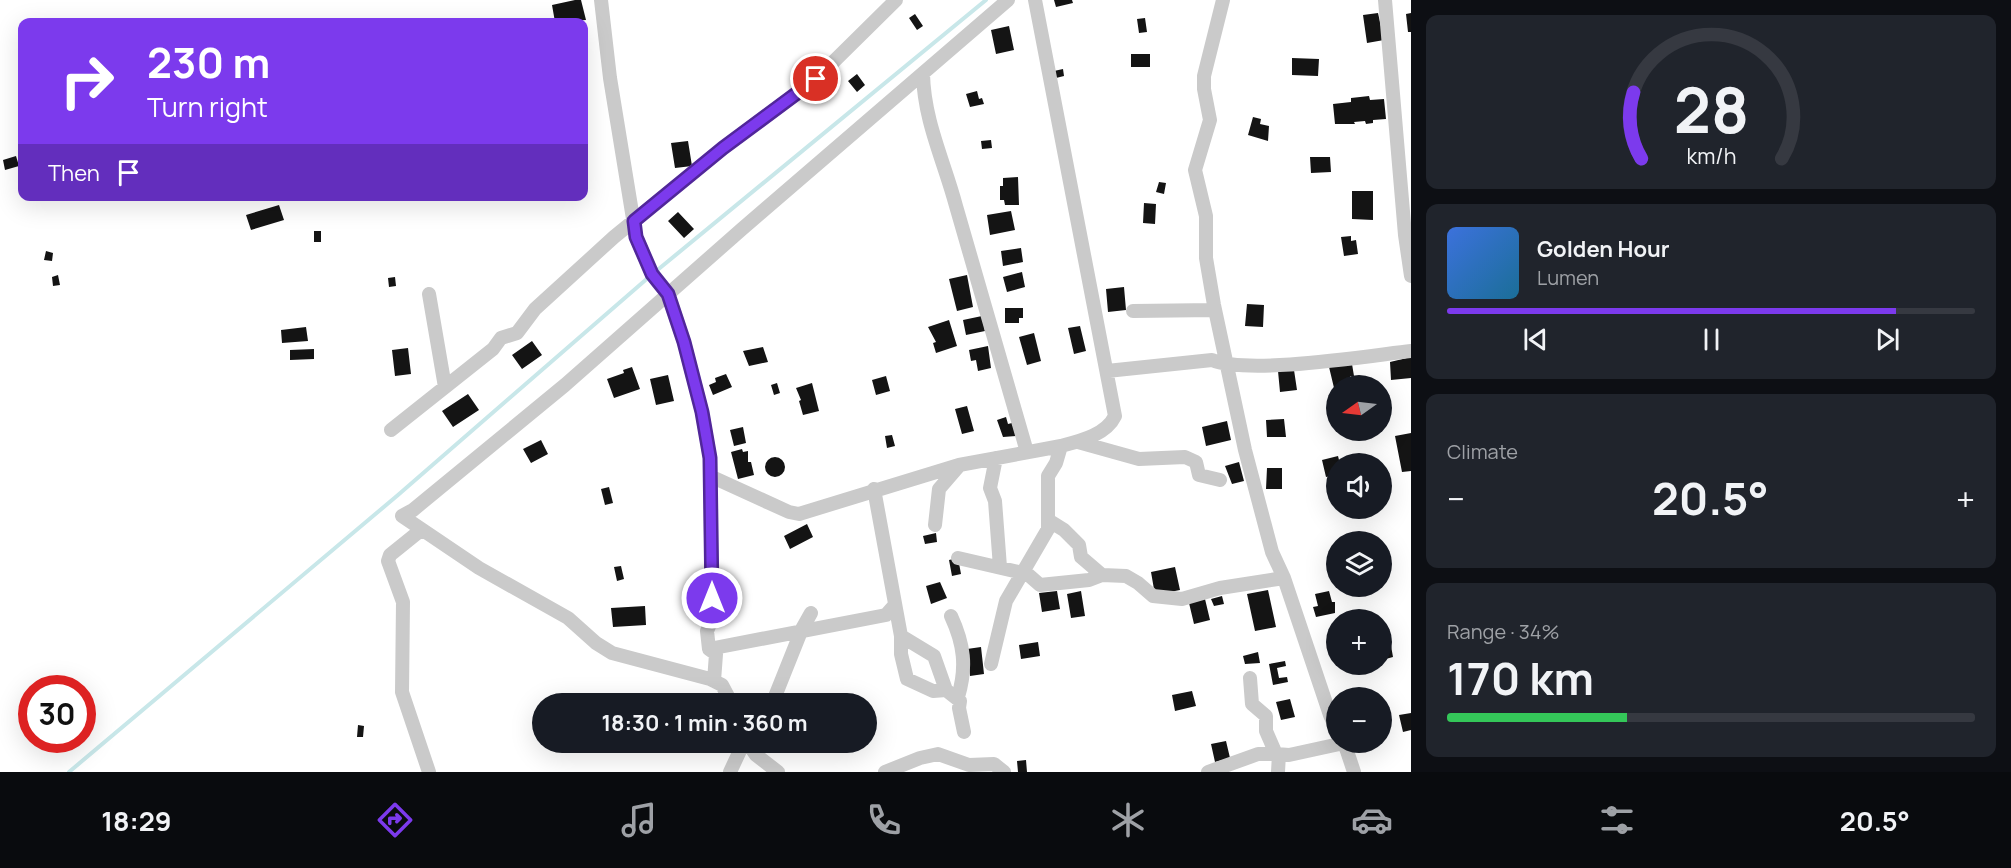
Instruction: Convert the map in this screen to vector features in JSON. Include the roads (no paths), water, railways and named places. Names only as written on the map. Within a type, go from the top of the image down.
[{"type":"street","points":[[601,0],[610,78],[636,237],[652,274],[668,294],[684,342],[702,412],[711,476],[712,619],[707,631],[709,649],[716,654],[714,681]]},
{"type":"street","points":[[391,430],[493,349],[501,338],[517,333],[535,309],[634,221],[723,148],[816,79],[896,0]]},
{"type":"street","points":[[726,693],[722,685],[714,681],[612,653],[596,643],[568,618],[479,568],[402,516],[413,510],[565,386],[1008,0]]},
{"type":"street","points":[[711,476],[789,512],[799,513],[959,465],[1078,442],[1110,427],[1114,416],[1107,371],[1035,0]]},
{"type":"street","points":[[1223,0],[1204,76],[1210,120],[1195,170],[1206,216],[1206,258],[1245,450],[1272,552],[1284,578],[1326,703]]},
{"type":"street","points":[[1385,0],[1405,235],[1411,276]]},
{"type":"street","points":[[923,74],[924,99],[935,146],[956,205],[1027,452]]},
{"type":"street","points":[[429,294],[445,387]]},
{"type":"street","points":[[1133,311],[1215,310]]},
{"type":"street","points":[[1107,371],[1212,360],[1227,366],[1316,361],[1411,351]]},
{"type":"street","points":[[1078,442],[1140,459],[1185,457],[1196,462],[1198,476],[1220,480]]},
{"type":"street","points":[[991,664],[1005,604],[1048,529],[1048,476],[1056,463],[1061,446]]},
{"type":"street","points":[[996,458],[990,488],[995,501],[1000,567]]},
{"type":"street","points":[[935,525],[939,489],[944,480],[955,473],[959,465]]},
{"type":"street","points":[[874,489],[907,679],[933,691],[952,694]]},
{"type":"street","points":[[1047,520],[1064,530],[1079,544],[1082,557],[1102,575]]},
{"type":"street","points":[[421,530],[390,555],[388,561],[403,602],[402,692],[429,772]]},
{"type":"street","points":[[958,558],[1023,572],[1040,585],[1089,580],[1102,575],[1126,576],[1138,582],[1153,596],[1182,598],[1220,588],[1284,578]]},
{"type":"street","points":[[709,649],[802,629],[886,615],[894,606]]},
{"type":"street","points":[[776,693],[802,629],[811,613]]},
{"type":"street","points":[[951,616],[960,637],[960,651],[965,661],[965,675],[952,694]]},
{"type":"street","points":[[901,636],[934,656],[952,694],[964,732]]},
{"type":"street","points":[[1250,678],[1252,704],[1266,716],[1266,731],[1277,754],[1278,772]]},
{"type":"street","points":[[1208,772],[1258,754],[1289,755],[1326,747]]},
{"type":"street","points":[[730,772],[740,753]]},
{"type":"street","points":[[754,753],[778,772]]},
{"type":"street","points":[[1347,753],[1354,772]]},
{"type":"street","points":[[885,772],[920,758],[938,754],[969,765],[994,764],[1004,772]]},
{"type":"waterway","points":[[655,272],[986,0]]},
{"type":"waterway","points":[[69,772],[398,495],[649,277]]}]
